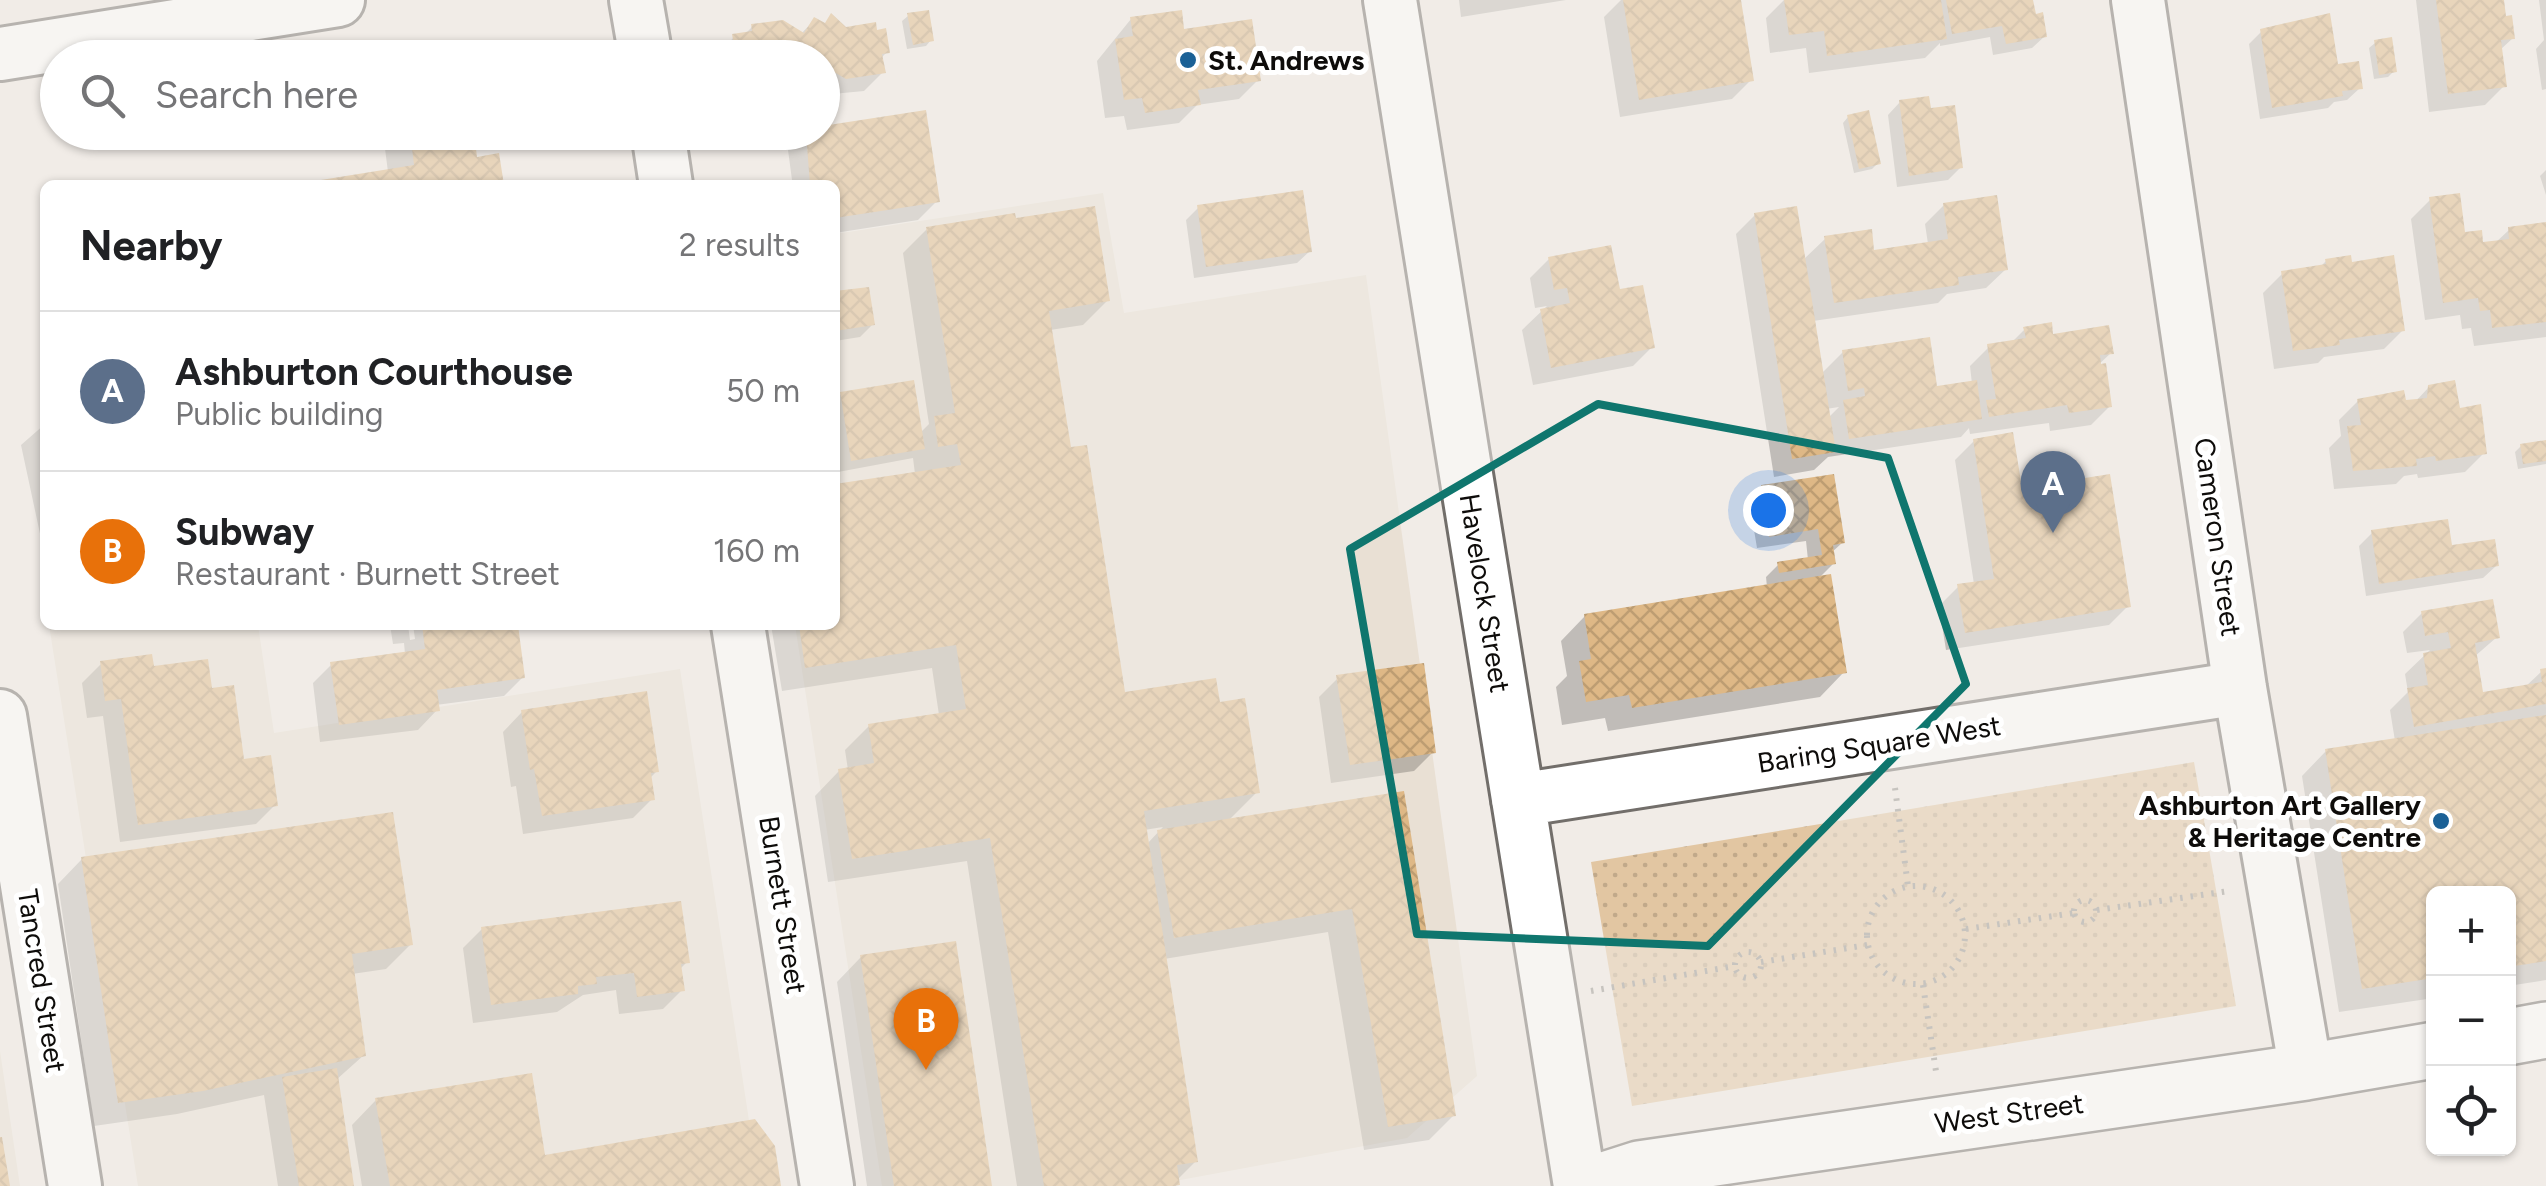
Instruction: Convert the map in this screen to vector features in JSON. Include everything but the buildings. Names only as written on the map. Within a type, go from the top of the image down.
[{"type":"highway","points":[[2516,1036],[2546,1030]]},
{"type":"highway","name":"West Street","points":[[1584,1186],[1638,1168],[2426,1051]]},
{"type":"street","points":[[88,40],[338,0]]},
{"type":"street","points":[[636,0],[643,40]]},
{"type":"street","name":"Havelock Street","points":[[1390,0],[1584,1186]]},
{"type":"street","name":"Cameron Street","points":[[2138,0],[2240,688],[2306,1072]]},
{"type":"street","points":[[0,54],[40,48]]},
{"type":"street","points":[[661,150],[665,180]]},
{"type":"street","name":"Burnett Street","points":[[739,630],[827,1186]]},
{"type":"street","name":"Baring Square West","points":[[1518,800],[2240,688]]},
{"type":"street","name":"Tancred Street","points":[[0,716],[75,1186]]},
{"type":"path","points":[[1889,742],[1908,886]]},
{"type":"path","points":[[2097,910],[2094,903],[2084,900],[2075,906],[2074,913],[2081,922],[2089,922],[2097,910],[2274,884]]},
{"type":"path","points":[[1908,886],[1939,891],[1952,901],[1966,930],[1960,960],[1938,980],[1923,985],[1908,985],[1882,971],[1867,945],[1871,914],[1880,901],[1908,886]]},
{"type":"path","points":[[1966,930],[2074,913]]},
{"type":"path","points":[[1761,962],[1867,945]]},
{"type":"path","points":[[1748,951],[1757,954],[1761,962],[1758,974],[1750,978],[1738,974],[1735,966],[1737,958],[1748,951]]},
{"type":"path","points":[[1551,998],[1735,966]]},
{"type":"path","points":[[1923,985],[1944,1122]]},
{"type":"highlighted area","points":[[1598,404],[1888,458],[1966,684],[1708,946],[1417,934],[1350,549]]},
{"type":"shaded area","points":[[1103,193],[1124,313],[1366,275],[1477,1076],[1407,1138],[1148,1186],[882,1186],[796,630],[840,630],[840,233]]},
{"type":"shaded area","points":[[50,630],[259,630],[274,733],[680,669],[759,1186],[138,1186]]},
{"type":"shaded area","points":[[2194,762],[2236,1006],[1632,1106],[1591,862]]},
{"type":"shaded area","points":[[0,1051],[20,1186],[0,1186]]},
{"type":"place","name":"St. Andrews","points":[[1188,60]]},
{"type":"place","name":"Ashburton Courthouse","points":[[2053,533]]},
{"type":"place","name":"Ashburton Art Gallery & Heritage Centre","points":[[2441,821]]},
{"type":"place","name":"Subway","points":[[926,1070]]}]
